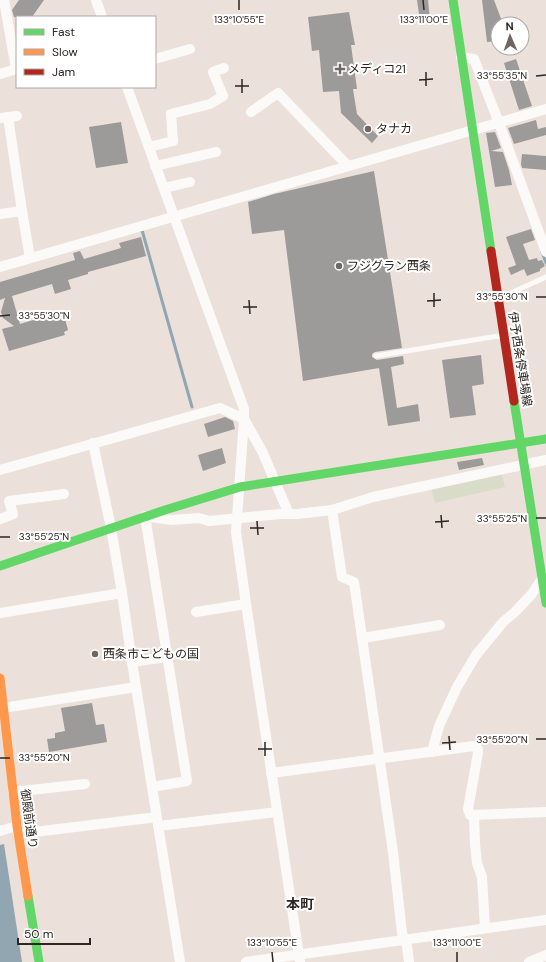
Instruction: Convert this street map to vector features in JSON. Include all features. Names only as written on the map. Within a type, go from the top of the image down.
[{"type":"street","points":[[0,74],[16,69],[4,22],[4,0]]},
{"type":"street","points":[[96,0],[102,16]]},
{"type":"street","name":"伊予西条停車場線","points":[[453,0],[520,443],[544,576],[546,603]]},
{"type":"street","points":[[156,59],[190,49]]},
{"type":"street","points":[[461,56],[474,60],[499,123],[546,252]]},
{"type":"street","points":[[149,147],[173,141],[171,114],[210,104],[223,96],[213,72],[224,68]]},
{"type":"street","points":[[127,88],[244,409],[236,532],[300,958]]},
{"type":"street","points":[[251,112],[278,93],[348,166]]},
{"type":"street","points":[[0,267],[546,109]]},
{"type":"street","points":[[8,117],[30,258]]},
{"type":"street","points":[[156,166],[216,152]]},
{"type":"street","points":[[164,188],[190,182]]},
{"type":"street","points":[[0,214],[22,211]]},
{"type":"street","points":[[0,470],[220,408],[244,419],[262,450],[289,514]]},
{"type":"street","points":[[0,566],[194,500],[240,488],[275,481],[342,472],[546,439]]},
{"type":"street","points":[[93,443],[111,528],[122,593],[180,962]]},
{"type":"street","points":[[145,516],[171,520],[199,518],[209,521],[289,514],[308,514],[332,510],[373,497],[546,460]]},
{"type":"street","points":[[0,519],[13,514],[9,501],[64,494]]},
{"type":"street","points":[[332,510],[342,577],[354,582],[393,852],[402,933],[407,946],[409,962]]},
{"type":"street","points":[[145,516],[186,781],[152,787]]},
{"type":"street","points":[[432,752],[439,726],[457,687],[476,655],[504,622],[531,595],[544,576]]},
{"type":"street","points":[[0,613],[122,593]]},
{"type":"street","points":[[196,612],[246,604]]},
{"type":"street","points":[[363,638],[440,625]]},
{"type":"street","points":[[132,662],[166,658]]},
{"type":"street","name":"御殿前通り","points":[[0,678],[5,760],[13,792],[40,962]]},
{"type":"street","points":[[2,706],[136,687]]},
{"type":"street","points":[[271,773],[474,746],[478,749],[468,809],[470,815],[546,812]]},
{"type":"street","points":[[13,792],[85,784]]},
{"type":"street","points":[[0,831],[158,822],[277,812]]},
{"type":"street","points":[[474,816],[474,844],[477,863],[482,878],[485,928]]},
{"type":"street","points":[[246,962],[300,958],[405,939],[546,920]]},
{"type":"street","points":[[529,962],[546,955]]},
{"type":"lane","points":[[498,299],[546,277]]},
{"type":"lane","points":[[376,356],[504,336]]},
{"type":"green space","points":[[501,472],[505,487],[435,503],[431,487]]},
{"type":"water","points":[[4,844],[22,962],[0,962],[0,845]]},
{"type":"building","points":[[19,0],[44,0],[33,16],[14,17],[12,10]]},
{"type":"building","points":[[417,0],[428,0],[430,20],[420,21]]},
{"type":"building","points":[[482,0],[494,0],[500,16],[490,16],[490,42],[487,42]]},
{"type":"building","points":[[349,12],[355,45],[351,45],[357,89],[353,89],[357,114],[378,136],[372,143],[341,113],[339,91],[323,92],[319,50],[312,51],[308,17]]},
{"type":"building","points":[[516,59],[532,106],[519,110],[504,63]]},
{"type":"building","points":[[536,120],[538,129],[546,127],[546,135],[514,144],[508,128]]},
{"type":"building","points":[[121,122],[128,163],[96,168],[89,127]]},
{"type":"building","points":[[495,132],[501,148],[491,151],[503,152],[512,185],[495,187],[486,133]]},
{"type":"building","points":[[522,154],[546,156],[546,170],[522,168]]},
{"type":"building","name":"フジグラン西条","points":[[374,171],[402,348],[375,352],[372,354],[372,357],[377,360],[403,356],[404,364],[391,367],[397,408],[418,404],[420,421],[388,426],[379,368],[303,381],[284,230],[252,234],[248,202],[274,194]]},
{"type":"building","points":[[531,229],[535,240],[523,244],[529,260],[537,258],[538,261],[542,260],[545,266],[540,269],[540,271],[527,276],[524,269],[511,275],[508,268],[516,265],[506,237]]},
{"type":"building","points":[[141,237],[146,256],[88,272],[88,274],[68,280],[71,289],[55,294],[52,284],[12,296],[20,324],[59,312],[61,320],[65,319],[68,330],[64,332],[65,335],[9,351],[2,329],[14,326],[3,318],[1,312],[5,298],[0,300],[0,282],[75,260],[73,253],[80,251],[84,259],[121,248],[119,243]]},
{"type":"building","points":[[481,355],[484,384],[472,386],[476,415],[450,418],[442,360]]},
{"type":"building","points":[[225,417],[233,421],[235,429],[208,437],[204,424]]},
{"type":"building","points":[[222,448],[226,463],[203,471],[198,455]]},
{"type":"building","points":[[482,458],[484,465],[459,470],[457,462]]},
{"type":"building","points":[[92,703],[96,725],[104,724],[107,742],[49,752],[47,739],[55,738],[55,733],[65,731],[61,708]]},
{"type":"waterway","points":[[140,230],[142,230],[192,407]]},
{"type":"waterway","points":[[542,252],[546,263]]},
{"type":"traffic: fast","points":[[453,0],[491,251]]},
{"type":"traffic: fast","points":[[514,401],[546,603]]},
{"type":"traffic: fast","points":[[0,566],[165,510],[240,487],[546,439]]},
{"type":"traffic: fast","points":[[28,896],[39,962]]},
{"type":"traffic: slow","points":[[0,678],[17,826],[28,896]]},
{"type":"traffic: jam","points":[[491,251],[514,401]]},
{"type":"place","name":"メディコ21","points":[[340,69]]},
{"type":"place","name":"タナカ","points":[[368,129]]},
{"type":"place","name":"フジグラン西条","points":[[339,266]]},
{"type":"place","name":"西条市こどもの国","points":[[95,654]]},
{"type":"district","name":"本町","points":[[300,904]]}]
